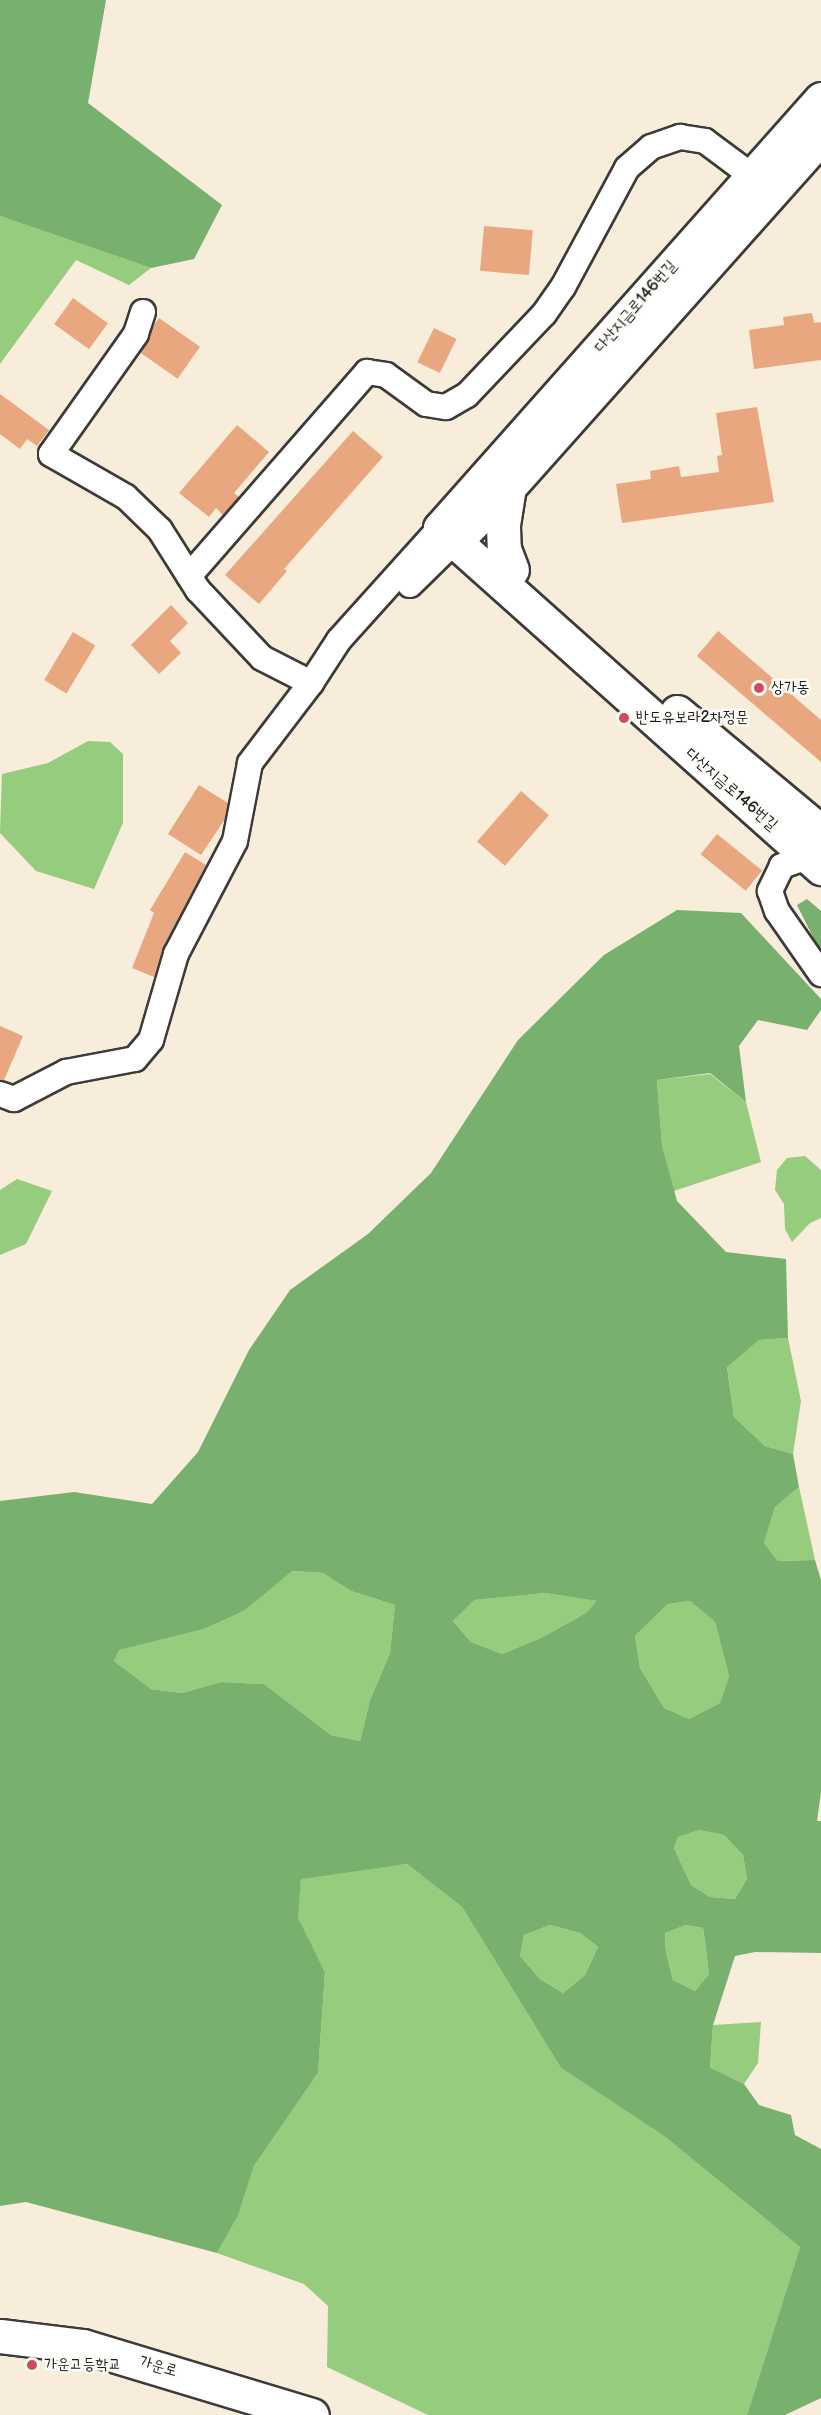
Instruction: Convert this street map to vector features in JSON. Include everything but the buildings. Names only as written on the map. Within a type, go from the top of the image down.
[{"type":"street","name":"다산지금로146번길","points":[[453,528],[509,488],[762,184],[821,99]]},
{"type":"street","points":[[189,576],[367,372],[386,375],[426,404],[447,407],[467,395],[544,314],[563,287],[627,168],[651,147],[680,137],[705,141],[762,184]]},
{"type":"street","name":"다산지금로146번길","points":[[0,1094],[14,1099],[66,1072],[135,1059],[151,1040],[176,954],[235,841],[250,763],[326,664],[339,640],[453,528],[762,184],[821,137]]},
{"type":"street","points":[[143,312],[136,334],[51,454],[126,497],[160,530],[189,576],[262,658],[311,683]]},
{"type":"street","points":[[509,488],[503,526],[504,549],[512,570]]},
{"type":"street","name":"다산지금로146번길","points":[[453,528],[512,570],[817,852]]},
{"type":"street","name":"다산지금로146번길","points":[[453,528],[817,852]]},
{"type":"street","points":[[817,852],[782,866],[770,891],[777,911],[821,974]]},
{"type":"street","name":"가운로","points":[[0,2336],[83,2346],[312,2415]]},
{"type":"green space","points":[[0,0],[106,0],[88,103],[222,205],[194,259],[151,268],[0,216]]},
{"type":"green space","points":[[0,216],[151,268],[129,285],[76,260],[0,364]]},
{"type":"green space","points":[[88,741],[110,742],[123,754],[123,823],[94,889],[36,871],[0,833],[2,774],[48,763]]},
{"type":"green space","points":[[807,899],[821,911],[821,953],[797,905]]},
{"type":"green space","points":[[677,910],[741,913],[821,999],[821,1010],[807,1030],[758,1020],[739,1046],[746,1102],[710,1073],[657,1080],[662,1145],[677,1201],[726,1252],[786,1259],[788,1338],[759,1340],[727,1367],[734,1417],[765,1446],[793,1454],[799,1487],[775,1507],[764,1543],[778,1561],[815,1560],[821,1580],[821,1792],[817,1821],[821,1821],[821,1953],[755,1952],[735,1956],[713,2025],[710,2068],[744,2084],[759,2105],[791,2115],[795,2135],[821,2149],[821,2398],[785,2415],[747,2415],[800,2247],[664,2136],[561,2068],[462,1907],[407,1864],[301,1879],[298,1918],[325,1972],[318,2073],[254,2166],[238,2216],[217,2253],[26,2202],[0,2206],[0,1501],[74,1492],[152,1504],[198,1452],[249,1350],[290,1290],[368,1234],[431,1173],[518,1040],[604,955]],"holes":[[[292,1571],[323,1573],[351,1591],[395,1605],[390,1653],[370,1700],[360,1741],[331,1735],[264,1684],[221,1682],[182,1693],[151,1689],[114,1661],[119,1650],[204,1629],[244,1611]],[[545,1593],[597,1601],[586,1613],[541,1638],[502,1654],[471,1642],[453,1621],[474,1600]],[[690,1601],[715,1622],[729,1676],[720,1703],[689,1719],[664,1708],[640,1668],[635,1636],[668,1604]],[[699,1830],[724,1835],[743,1855],[747,1879],[735,1899],[710,1897],[691,1885],[674,1848],[678,1837]],[[550,1925],[580,1933],[598,1947],[585,1975],[563,1993],[540,1979],[520,1956],[524,1935]],[[686,1925],[703,1928],[709,1974],[695,1991],[673,1980],[666,1953],[665,1933]]]},
{"type":"green space","points":[[710,1074],[746,1102],[761,1162],[674,1191],[662,1145],[657,1080]]},
{"type":"green space","points":[[805,1156],[821,1170],[821,1218],[810,1223],[792,1242],[785,1229],[784,1204],[775,1190],[777,1170],[787,1158]]},
{"type":"green space","points":[[17,1179],[52,1191],[26,1244],[0,1255],[0,1190]]},
{"type":"green space","points":[[788,1338],[801,1401],[793,1454],[765,1446],[734,1417],[727,1366],[759,1340]]},
{"type":"green space","points":[[799,1487],[815,1560],[778,1561],[764,1543],[775,1507]]},
{"type":"green space","points":[[291,1571],[323,1573],[351,1591],[395,1605],[390,1653],[370,1700],[360,1741],[331,1735],[264,1684],[221,1682],[182,1693],[151,1689],[114,1661],[118,1650],[204,1629],[244,1611]]},
{"type":"green space","points":[[545,1593],[598,1601],[586,1613],[541,1638],[502,1654],[471,1642],[453,1621],[473,1600]]},
{"type":"green space","points":[[690,1601],[715,1622],[729,1676],[720,1703],[689,1719],[664,1708],[640,1668],[635,1636],[668,1604]]},
{"type":"green space","points":[[699,1830],[724,1835],[743,1855],[747,1879],[735,1899],[710,1897],[691,1885],[674,1848],[678,1837]]},
{"type":"green space","points":[[407,1864],[462,1907],[561,2068],[664,2136],[800,2247],[747,2415],[428,2415],[327,2367],[328,2306],[304,2284],[217,2253],[238,2216],[254,2166],[318,2073],[325,1972],[297,1918],[301,1878]]},
{"type":"green space","points":[[550,1925],[580,1933],[598,1947],[585,1975],[563,1993],[540,1979],[520,1956],[524,1935]]},
{"type":"green space","points":[[686,1925],[703,1928],[706,1949],[709,1974],[695,1991],[673,1980],[666,1953],[665,1933]]},
{"type":"green space","points":[[761,2022],[758,2063],[744,2084],[710,2069],[713,2025]]},
{"type":"place","name":"상가동","points":[[759,688]]},
{"type":"place","name":"반도유보라2차정문","points":[[624,718]]},
{"type":"place","name":"가운고등학교","points":[[32,2365]]}]
